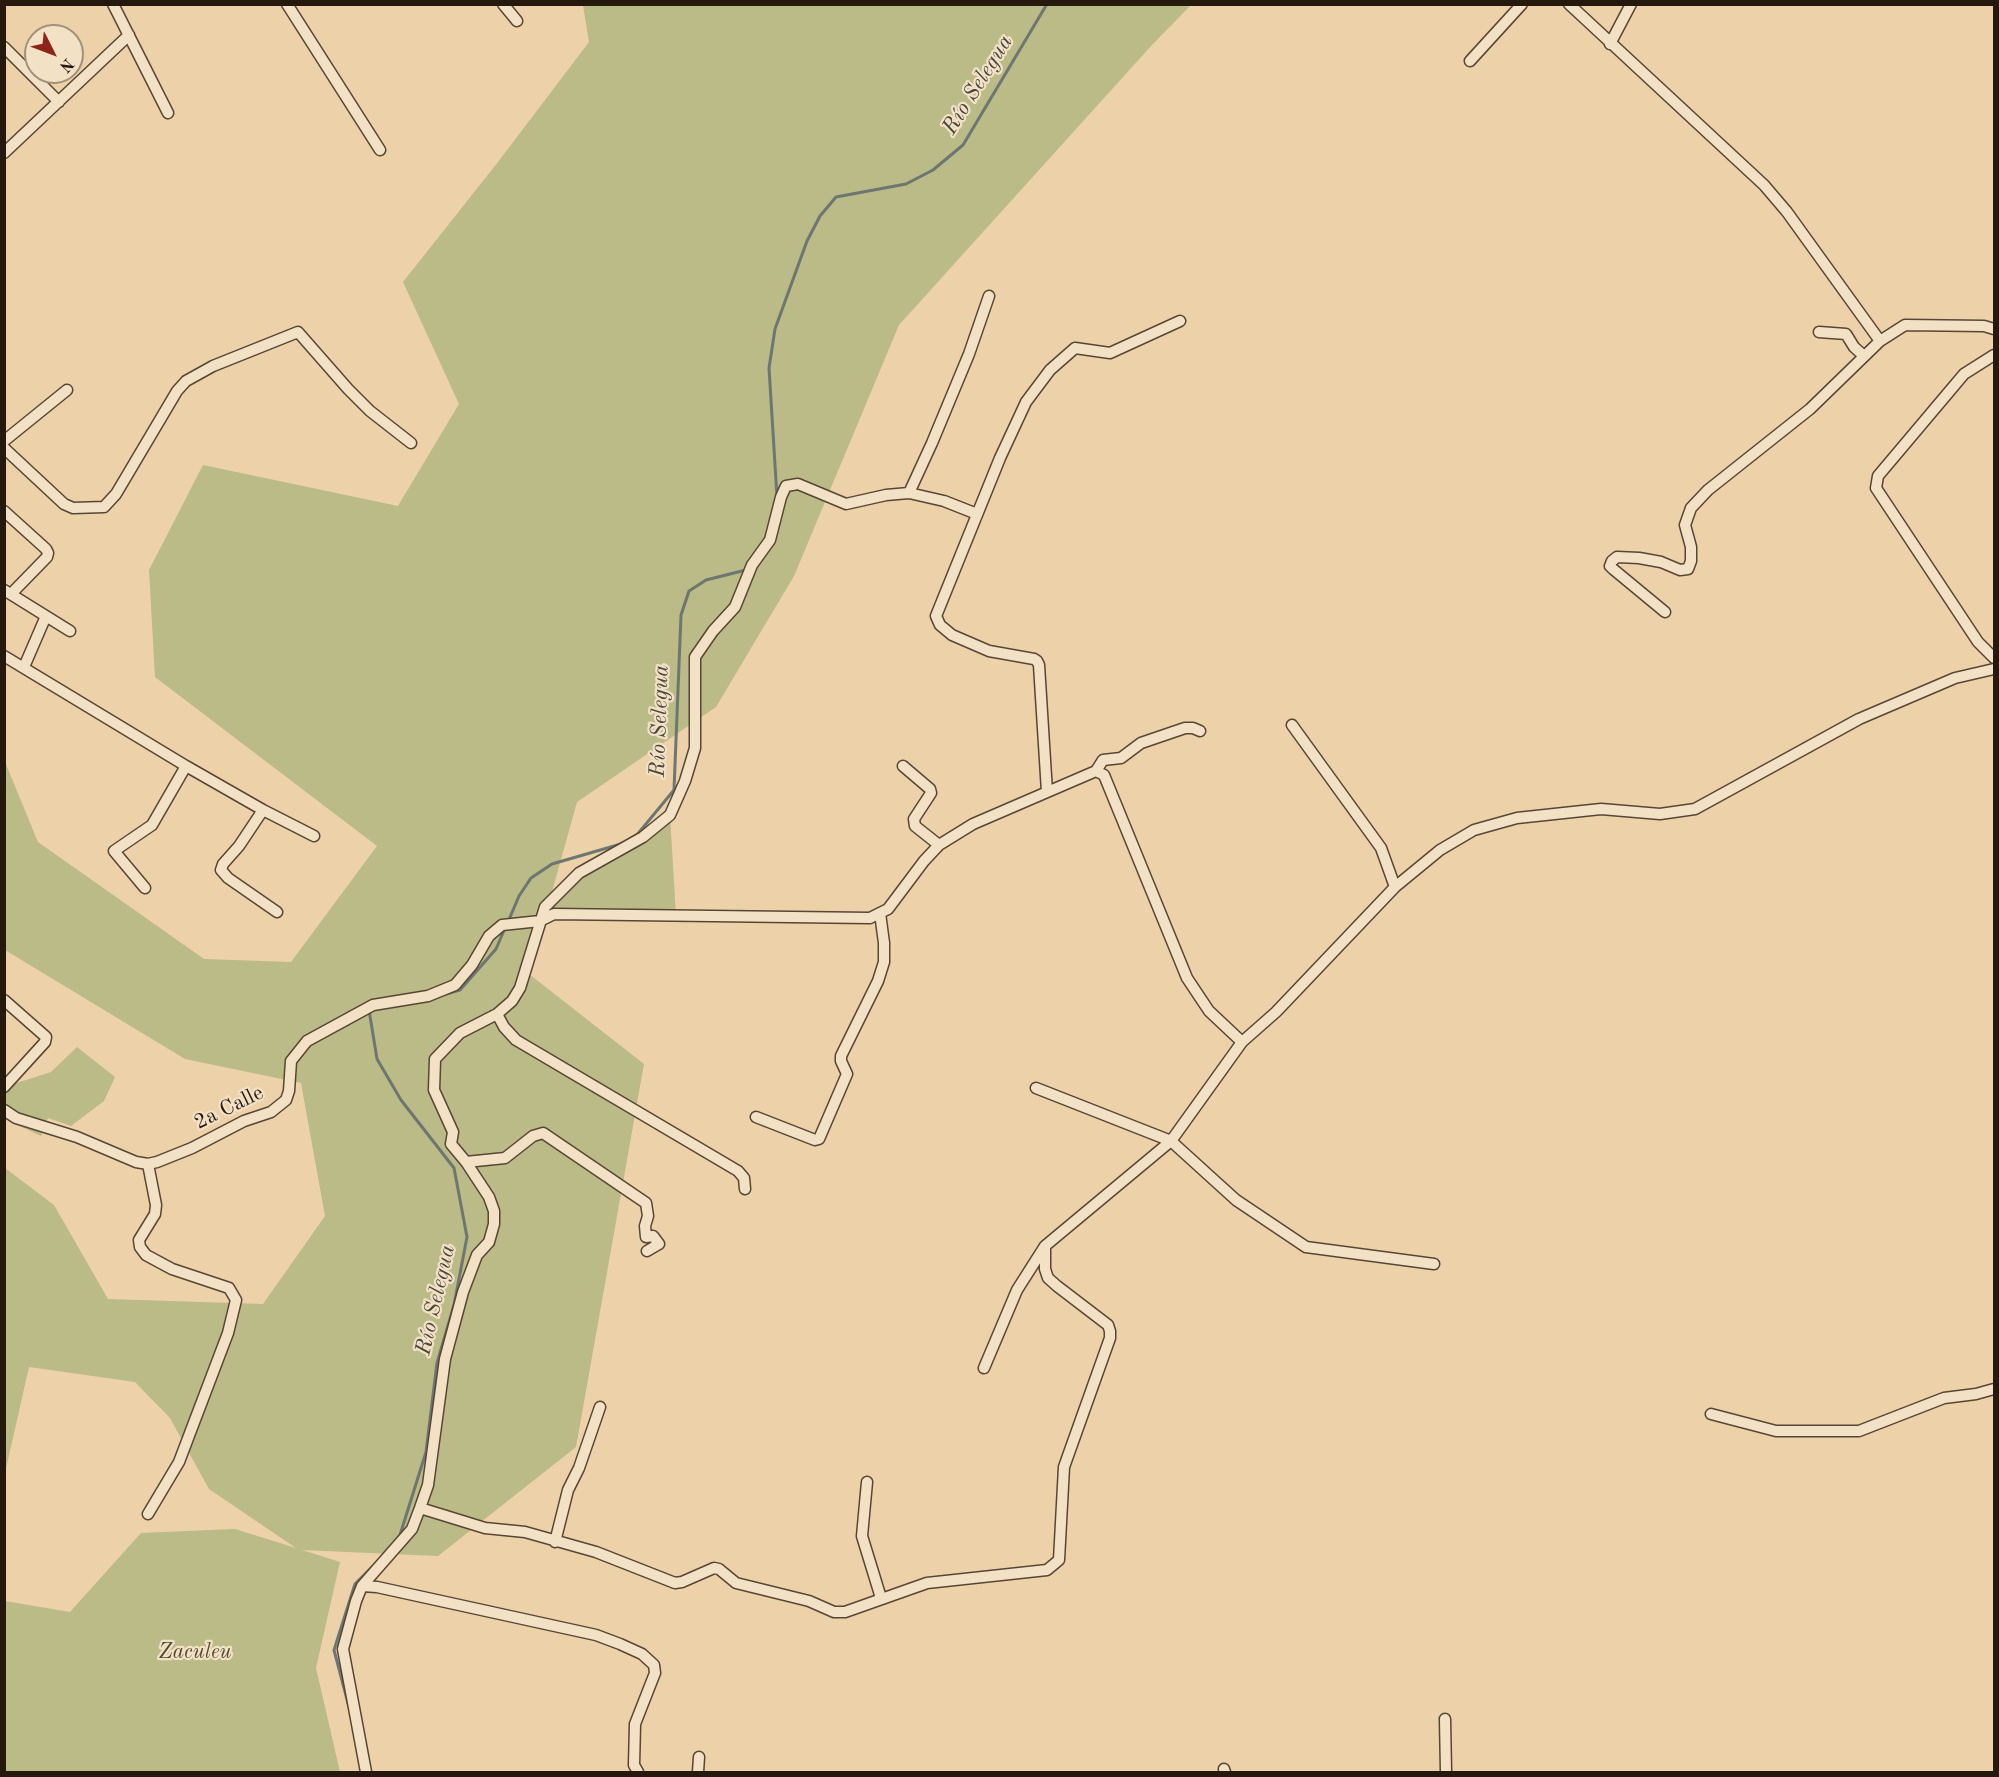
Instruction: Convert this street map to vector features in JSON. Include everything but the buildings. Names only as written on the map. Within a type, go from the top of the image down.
[{"type":"street","points":[[113,4],[168,113]]},
{"type":"street","points":[[287,4],[381,150]]},
{"type":"street","points":[[503,4],[517,21]]},
{"type":"street","points":[[1470,61],[1522,4]]},
{"type":"street","points":[[1569,4],[1764,185],[1787,212],[1880,341]]},
{"type":"street","points":[[1610,44],[1631,4]]},
{"type":"street","points":[[4,153],[129,35]]},
{"type":"street","points":[[4,47],[59,102]]},
{"type":"street","points":[[909,493],[969,354],[989,296]]},
{"type":"street","points":[[1047,792],[1039,665],[1034,659],[989,651],[952,635],[940,625],[936,616],[1026,402],[1050,370],[1070,350],[1075,348],[1110,353],[1180,321]]},
{"type":"street","points":[[1665,612],[1613,569],[1610,566],[1612,561],[1617,557],[1639,558],[1661,562],[1680,570],[1688,569],[1691,561],[1685,525],[1691,508],[1708,489],[1810,410],[1880,341],[1905,325],[1984,326],[1995,329]]},
{"type":"street","points":[[4,448],[64,504],[73,508],[104,507],[116,494],[177,392],[186,381],[213,366],[298,332],[370,411],[411,443]]},
{"type":"street","points":[[1819,332],[1846,334],[1854,348],[1864,356]]},
{"type":"street","points":[[1995,354],[1964,374],[1878,476],[1876,488],[1978,642],[1995,658]]},
{"type":"street","points":[[4,441],[67,390]]},
{"type":"street","points":[[366,1773],[343,1649],[362,1586],[412,1529],[420,1508],[428,1485],[445,1359],[477,1255],[489,1242],[494,1224],[494,1211],[489,1197],[451,1144],[453,1132],[434,1090],[435,1059],[460,1033],[497,1014],[512,1001],[520,988],[545,908],[579,873],[643,837],[670,814],[685,781],[695,748],[695,657],[713,631],[735,607],[750,569],[770,540],[786,486],[798,484],[846,504],[886,495],[909,493],[944,501],[977,514]]},
{"type":"street","points":[[6,515],[48,553],[47,557],[8,592],[70,631]]},
{"type":"street","points":[[24,667],[46,616]]},
{"type":"street","points":[[4,656],[186,766],[314,836]]},
{"type":"street","points":[[984,1368],[1017,1290],[1045,1246],[1170,1141],[1242,1042],[1276,1012],[1395,887],[1440,850],[1474,830],[1517,818],[1601,809],[1660,814],[1695,809],[1859,719],[1955,678],[1995,669]]},
{"type":"street","points":[[1292,725],[1381,848],[1395,887]]},
{"type":"street","points":[[756,1117],[815,1140],[819,1138],[847,1074],[841,1056],[878,981],[884,962],[880,913],[888,909],[939,845],[973,824],[1096,771],[1103,760],[1121,758],[1141,743],[1185,728],[1200,730]]},
{"type":"street","points":[[144,888],[114,851],[152,825],[186,766]]},
{"type":"street","points":[[903,766],[930,789],[931,793],[914,819],[915,826],[939,845]]},
{"type":"street","points":[[1096,771],[1104,775],[1187,978],[1209,1011],[1242,1042]]},
{"type":"street","points":[[263,810],[239,846],[223,864],[221,870],[228,878],[277,912]]},
{"type":"street","name":"2a Calle","points":[[148,1164],[192,1148],[244,1120],[271,1112],[285,1100],[289,1091],[291,1061],[307,1041],[373,1005],[428,996],[455,985],[472,965],[489,936],[507,925],[540,921],[554,914],[870,918],[880,913]]},
{"type":"street","points":[[4,1000],[46,1037],[45,1042],[4,1087]]},
{"type":"street","points":[[497,1014],[504,1027],[516,1040],[738,1171],[744,1178],[745,1189]]},
{"type":"street","points":[[1036,1088],[1170,1141],[1236,1200],[1306,1247],[1434,1264]]},
{"type":"street","points":[[4,1110],[16,1118],[77,1137],[136,1162],[148,1164],[156,1205],[155,1214],[139,1240],[140,1247],[146,1255],[172,1269],[229,1288],[236,1300],[228,1333],[178,1462],[148,1514]]},
{"type":"street","points":[[466,1162],[505,1158],[533,1136],[543,1133],[646,1203],[648,1216],[645,1226],[646,1237],[653,1236],[659,1244],[647,1251]]},
{"type":"street","points":[[420,1508],[485,1528],[525,1532],[596,1552],[675,1582],[682,1582],[714,1568],[719,1569],[736,1583],[809,1601],[834,1612],[845,1612],[927,1583],[1047,1570],[1059,1560],[1064,1467],[1110,1338],[1110,1331],[1108,1325],[1048,1278],[1045,1269],[1045,1246]]},
{"type":"street","points":[[1711,1414],[1776,1431],[1859,1431],[1944,1398],[1976,1395],[1995,1389]]},
{"type":"street","points":[[555,1542],[568,1491],[579,1468],[600,1407]]},
{"type":"street","points":[[867,1482],[862,1536],[881,1598]]},
{"type":"street","points":[[362,1586],[377,1587],[596,1635],[642,1654],[654,1665],[655,1673],[635,1724],[634,1765],[638,1773]]},
{"type":"street","points":[[1445,1719],[1446,1773]]},
{"type":"street","points":[[698,1773],[699,1757]]},
{"type":"green space","name":"Zaculeu","points":[[583,5],[1191,5],[1151,46],[899,325],[794,576],[716,707],[577,802],[529,974],[644,1064],[576,1447],[438,1556],[302,1550],[340,1562],[316,1668],[340,1772],[5,1772],[5,1601],[70,1612],[141,1533],[235,1529],[296,1548],[209,1489],[170,1418],[135,1382],[29,1367],[5,1473],[5,1168],[54,1205],[108,1299],[263,1304],[325,1216],[301,1083],[185,1059],[5,950],[5,762],[38,842],[204,959],[291,962],[377,846],[155,677],[149,570],[203,465],[398,506],[459,404],[403,282],[589,42]]},
{"type":"green space","points":[[670,815],[676,916],[554,914],[552,905],[577,875]]},
{"type":"green space","points":[[77,1047],[115,1077],[104,1101],[71,1126],[48,1118],[41,1136],[5,1119],[4,1087],[51,1072]]},
{"type":"waterway","name":"Río Selegua","points":[[777,497],[769,368],[775,329],[807,241],[820,216],[836,197],[906,184],[933,170],[963,145],[1047,4]]},
{"type":"waterway","name":"Río Selegua","points":[[636,836],[674,790],[681,615],[689,591],[706,580],[746,570]]},
{"type":"waterway","name":"Río Selegua","points":[[508,922],[519,896],[531,878],[552,864],[621,844]]},
{"type":"waterway","name":"Río Selegua","points":[[446,994],[460,990],[496,949],[505,928]]},
{"type":"waterway","name":"Río Selegua","points":[[369,1010],[377,1059],[401,1100],[454,1168],[467,1237],[454,1305],[437,1363],[426,1452],[400,1535]]},
{"type":"waterway","name":"Río Selegua","points":[[349,1707],[334,1650],[355,1584],[372,1567]]}]
